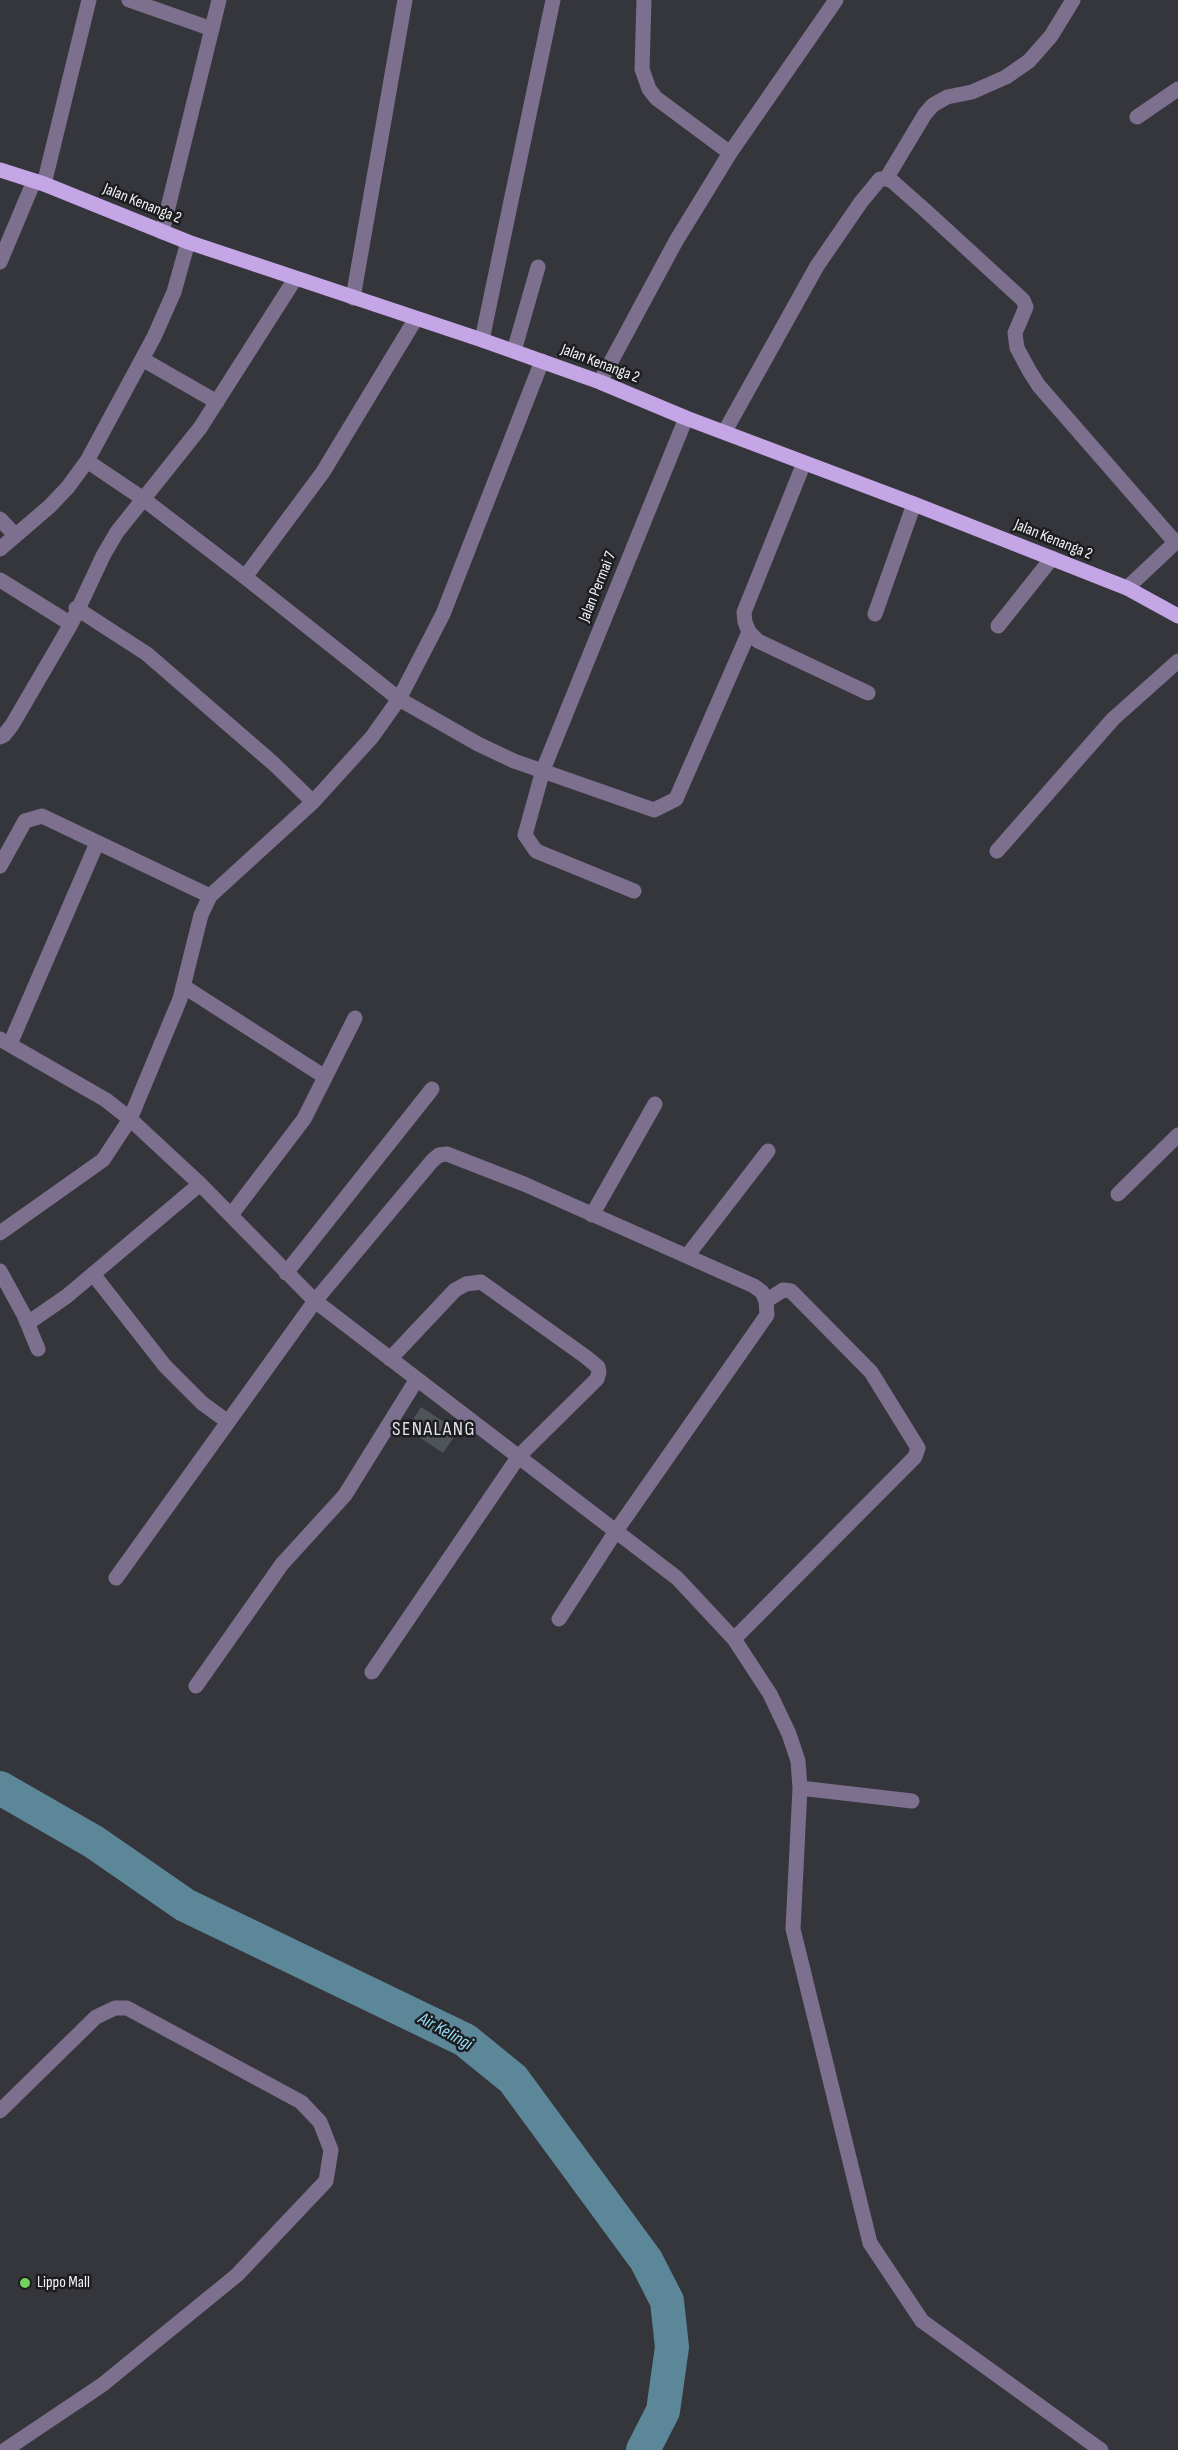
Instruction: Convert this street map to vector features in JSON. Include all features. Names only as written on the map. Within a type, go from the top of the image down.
[{"type":"main road","name":"Jalan Kenanga 2","points":[[0,170],[39,182],[188,242],[415,320],[482,340],[600,382],[686,418],[725,431],[1127,588],[1178,616]]},
{"type":"street","points":[[0,262],[39,182],[90,0]]},
{"type":"street","points":[[129,0],[212,29]]},
{"type":"street","points":[[162,232],[219,0]]},
{"type":"street","points":[[353,298],[405,0]]},
{"type":"street","points":[[482,340],[553,0]]},
{"type":"street","points":[[644,0],[642,69],[649,89],[656,99],[730,153]]},
{"type":"street","points":[[886,178],[925,114],[933,105],[947,97],[981,88],[1006,77],[1029,61],[1051,36],[1072,0]]},
{"type":"street","points":[[600,382],[676,241],[730,153],[832,1]]},
{"type":"street","points":[[1137,117],[1178,89]]},
{"type":"street","points":[[725,431],[817,266],[861,202],[880,179],[886,178],[918,203],[1023,300],[1026,307],[1015,333],[1017,348],[1030,372],[1039,386],[1176,541],[1127,588]]},
{"type":"street","points":[[0,549],[50,506],[87,461],[142,360],[174,292],[188,242]]},
{"type":"street","points":[[514,351],[538,267]]},
{"type":"street","points":[[0,737],[12,725],[71,624],[76,608],[108,546],[142,498],[200,428],[295,279]]},
{"type":"street","points":[[245,577],[323,472],[415,320]]},
{"type":"street","points":[[142,360],[217,402]]},
{"type":"street","points":[[0,1233],[103,1160],[130,1119],[180,999],[201,915],[210,896],[313,802],[372,737],[399,699],[443,614],[542,361]]},
{"type":"street","name":"Jalan Permai 7","points":[[634,891],[536,851],[525,835],[543,770],[686,418]]},
{"type":"street","points":[[87,461],[142,498],[399,699],[477,744],[514,761],[654,810],[676,799],[749,632]]},
{"type":"street","points":[[804,463],[744,612],[745,622],[749,632],[758,641],[868,693]]},
{"type":"street","points":[[875,614],[914,504]]},
{"type":"street","points":[[0,519],[15,535]]},
{"type":"street","points":[[998,626],[1052,558]]},
{"type":"street","points":[[0,580],[71,624]]},
{"type":"street","points":[[76,608],[147,654],[266,757],[313,802]]},
{"type":"street","points":[[997,851],[1113,719],[1178,661]]},
{"type":"street","points":[[0,866],[25,821],[42,816],[210,896]]},
{"type":"street","points":[[98,843],[5,1041],[106,1100],[130,1119],[200,1184],[315,1301],[677,1578],[734,1639],[770,1694],[789,1734],[798,1761],[800,1788],[793,1929],[870,2243],[922,2321],[1101,2450]]},
{"type":"street","points":[[183,986],[326,1077]]},
{"type":"street","points":[[231,1215],[299,1127],[355,1018]]},
{"type":"street","points":[[286,1273],[432,1089]]},
{"type":"street","points":[[592,1215],[655,1104]]},
{"type":"street","points":[[1118,1194],[1178,1135]]},
{"type":"street","points":[[687,1256],[768,1151]]},
{"type":"street","points":[[116,1578],[315,1301],[432,1161],[439,1155],[454,1156],[754,1286],[762,1292],[766,1301],[767,1315],[616,1531],[559,1619]]},
{"type":"street","points":[[28,1323],[67,1296],[200,1184]]},
{"type":"street","points":[[0,1271],[28,1323],[38,1349]]},
{"type":"street","points":[[93,1274],[165,1366],[202,1403],[228,1422]]},
{"type":"street","points":[[372,1672],[519,1456],[597,1379],[599,1372],[598,1367],[482,1282],[466,1284],[455,1290],[390,1359]]},
{"type":"street","points":[[734,1639],[915,1457],[918,1448],[871,1372],[791,1291],[783,1290],[766,1301]]},
{"type":"street","points":[[196,1686],[282,1564],[345,1495],[417,1378]]},
{"type":"street","points":[[800,1788],[912,1801]]},
{"type":"street","points":[[0,2111],[96,2017],[115,2007],[127,2008],[302,2102],[320,2122],[331,2150],[326,2181],[237,2275],[102,2385],[5,2450]]},
{"type":"building","points":[[421,1407],[458,1431],[443,1453],[407,1429]]},
{"type":"waterway","name":"Air Kelingi","points":[[0,1788],[94,1842],[185,1905],[465,2040],[513,2079],[646,2260],[667,2301],[672,2347],[663,2411],[643,2450]]},
{"type":"place","name":"Lippo Mall","points":[[25,2283]]},
{"type":"district","name":"SENALANG","points":[[434,1430]]}]
